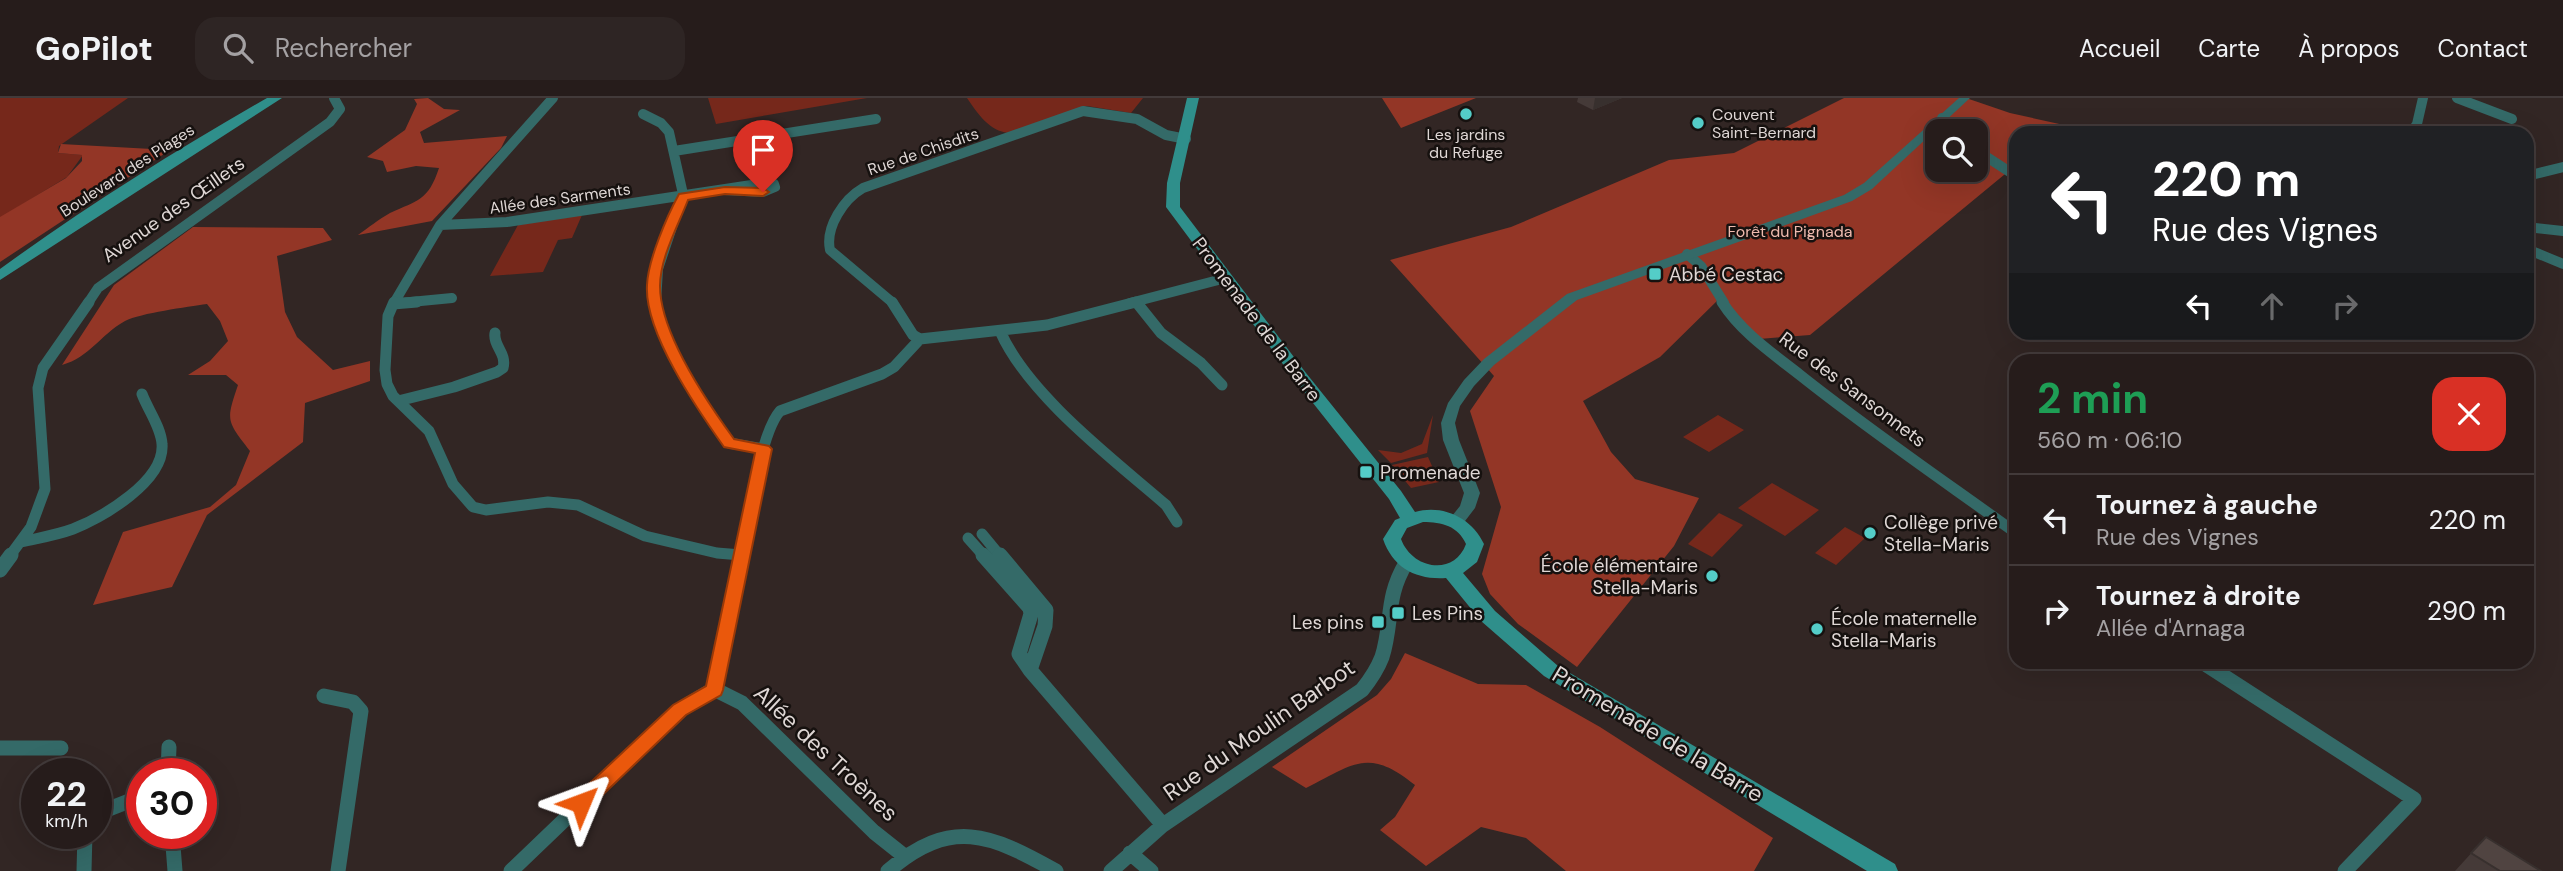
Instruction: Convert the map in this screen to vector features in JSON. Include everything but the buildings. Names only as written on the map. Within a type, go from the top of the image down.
[{"type":"main road","name":"Boulevard des Plages","points":[[2,273],[230,124],[276,98]]},
{"type":"main road","name":"Promenade de la Barre","points":[[1193,98],[1186,139],[1174,178],[1171,198],[1173,207],[1395,495],[1410,519]]},
{"type":"main road","points":[[1433,516],[1456,521],[1472,535],[1474,552],[1461,566],[1450,570],[1427,571],[1406,563],[1393,548],[1395,531],[1410,519],[1433,516]]},
{"type":"main road","name":"Promenade de la Barre","points":[[1450,570],[1488,616],[1551,671],[1888,871]]},
{"type":"street","name":"Avenue des Œillets","points":[[0,570],[21,542],[38,512],[45,489],[38,388],[43,369],[98,288],[330,121],[340,109],[334,98]]},
{"type":"street","points":[[553,98],[440,225],[393,304],[388,316],[385,370],[387,384],[398,401],[429,431],[453,484],[473,507],[486,510],[548,502],[578,505],[646,536],[741,555]]},
{"type":"street","points":[[1456,521],[1467,508],[1472,493],[1451,440],[1448,423],[1453,406],[1469,383],[1499,354],[1572,297],[1848,198],[1868,186],[1965,98]]},
{"type":"street","points":[[2416,126],[2423,98]]},
{"type":"street","points":[[2457,98],[2512,119]]},
{"type":"street","name":"Rue de Chisdits","points":[[920,339],[913,335],[890,299],[830,250],[827,244],[828,236],[853,195],[880,181],[1083,111],[1137,119],[1166,135],[1186,139]]},
{"type":"street","points":[[643,114],[658,120],[668,132],[683,197],[658,262],[653,285],[657,313],[702,405],[729,443],[764,449]]},
{"type":"street","points":[[1945,115],[1948,119]]},
{"type":"street","points":[[674,151],[876,119]]},
{"type":"street","points":[[1988,158],[2009,171]]},
{"type":"street","points":[[2534,174],[2563,167]]},
{"type":"street","name":"Allée des Sarments","points":[[440,225],[507,222],[725,190]]},
{"type":"street","points":[[2534,228],[2563,230]]},
{"type":"street","points":[[2534,252],[2563,264]]},
{"type":"street","name":"Rue des Sansonnets","points":[[1688,254],[1701,266],[1730,314],[1761,344],[1820,391],[2009,528]]},
{"type":"street","points":[[511,871],[679,710],[714,690],[764,449],[773,419],[780,411],[882,374],[912,351],[920,339],[1047,325],[1226,278]]},
{"type":"street","points":[[393,304],[452,298]]},
{"type":"street","points":[[1137,303],[1161,333],[1201,363],[1222,386]]},
{"type":"street","points":[[1000,331],[1007,347],[1059,411],[1166,505],[1177,522]]},
{"type":"street","points":[[398,401],[499,372],[504,360],[494,338],[495,333]]},
{"type":"street","points":[[21,542],[74,529],[109,512],[151,474],[161,459],[162,445],[142,394]]},
{"type":"street","points":[[975,536],[1046,610],[1045,626],[1030,670],[1163,825]]},
{"type":"street","name":"Rue du Moulin Barbot","points":[[1111,871],[1163,825],[1362,690],[1373,678],[1387,645],[1393,580],[1406,563]]},
{"type":"street","points":[[2213,669],[2414,799],[2345,871]]},
{"type":"street","name":"Allée des Troènes","points":[[714,690],[742,703],[874,832],[903,855]]},
{"type":"street","points":[[324,695],[354,702],[361,711],[338,871]]},
{"type":"street","points":[[169,747],[169,758]]},
{"type":"street","points":[[0,748],[61,748]]},
{"type":"street","points":[[888,871],[903,855],[948,837],[976,835],[1005,843],[1056,871]]},
{"type":"street","points":[[84,871],[85,849]]},
{"type":"street","points":[[173,849],[175,871]]},
{"type":"street","points":[[1130,853],[1151,871]]},
{"type":"shaded area","points":[[0,98],[128,98],[59,146],[58,153],[83,155],[67,177],[0,218]]},
{"type":"shaded area","points":[[708,98],[867,98],[716,124]]},
{"type":"shaded area","points":[[967,98],[1143,98],[1131,113],[1087,106],[1009,133],[990,125]]},
{"type":"shaded area","points":[[582,215],[572,238],[558,240],[543,272],[490,276],[518,225]]},
{"type":"shaded area","points":[[1433,415],[1427,453],[1391,463],[1378,450],[1401,453],[1422,444]]},
{"type":"shaded area","points":[[1718,415],[1744,430],[1709,452],[1683,437]]},
{"type":"shaded area","points":[[1428,457],[1439,482],[1411,488],[1392,465]]},
{"type":"shaded area","points":[[1772,483],[1819,510],[1785,536],[1738,508]]},
{"type":"shaded area","points":[[1719,513],[1743,525],[1712,557],[1688,544]]},
{"type":"shaded area","points":[[1845,527],[1865,538],[1836,565],[1815,553]]},
{"type":"green space","points":[[428,98],[444,109],[460,110],[420,132],[424,143],[507,136],[501,148],[432,221],[358,235],[386,215],[415,202],[431,187],[439,168],[416,166],[387,172],[383,161],[367,157],[405,130],[417,104],[414,99]]},
{"type":"green space","points":[[1382,98],[1476,98],[1401,128]]},
{"type":"green space","name":"Forêt du Pignada","points":[[1844,98],[1966,98],[2010,113],[2064,125],[2009,126],[2009,171],[1810,335],[1759,339],[1721,297],[1660,357],[1583,401],[1611,452],[1635,479],[1699,498],[1674,546],[1577,667],[1518,624],[1490,594],[1482,574],[1501,507],[1470,411],[1494,376],[1390,260],[1511,227],[1669,160],[1734,153]]},
{"type":"green space","points":[[61,144],[170,150],[0,262],[0,217],[66,178],[82,161],[82,155],[58,153]]},
{"type":"green space","points":[[193,227],[323,228],[332,240],[277,256],[285,312],[297,337],[333,370],[370,361],[370,381],[305,403],[303,442],[207,515],[172,587],[93,605],[123,532],[210,507],[236,485],[250,451],[230,420],[231,406],[238,385],[226,375],[188,375],[210,361],[228,341],[220,321],[207,304],[132,318],[80,357],[62,365],[114,285]]},
{"type":"green space","points":[[1405,653],[1478,684],[1526,685],[1600,727],[1773,838],[1754,871],[1566,871],[1526,838],[1481,827],[1426,866],[1380,830],[1395,817],[1415,785],[1399,773],[1385,766],[1361,763],[1349,766],[1306,788],[1272,767],[1377,695],[1391,679]]},
{"type":"place","name":"Les jardins du Refuge","points":[[1466,114]]},
{"type":"place","name":"Couvent Saint-Bernard","points":[[1698,123]]},
{"type":"place","name":"Abbé Cestac","points":[[1655,274]]},
{"type":"place","name":"Promenade","points":[[1366,472]]},
{"type":"place","name":"Collège privé Stella-Maris","points":[[1870,533]]},
{"type":"place","name":"École élémentaire Stella-Maris","points":[[1712,576]]},
{"type":"place","name":"Les Pins","points":[[1398,613]]},
{"type":"place","name":"Les pins","points":[[1378,622]]},
{"type":"place","name":"École maternelle Stella-Maris","points":[[1817,629]]},
{"type":"route","points":[[581,803],[679,710],[714,690],[764,449],[729,443],[702,405],[665,334],[657,313],[653,285],[658,262],[683,197],[725,190],[763,192]]}]
